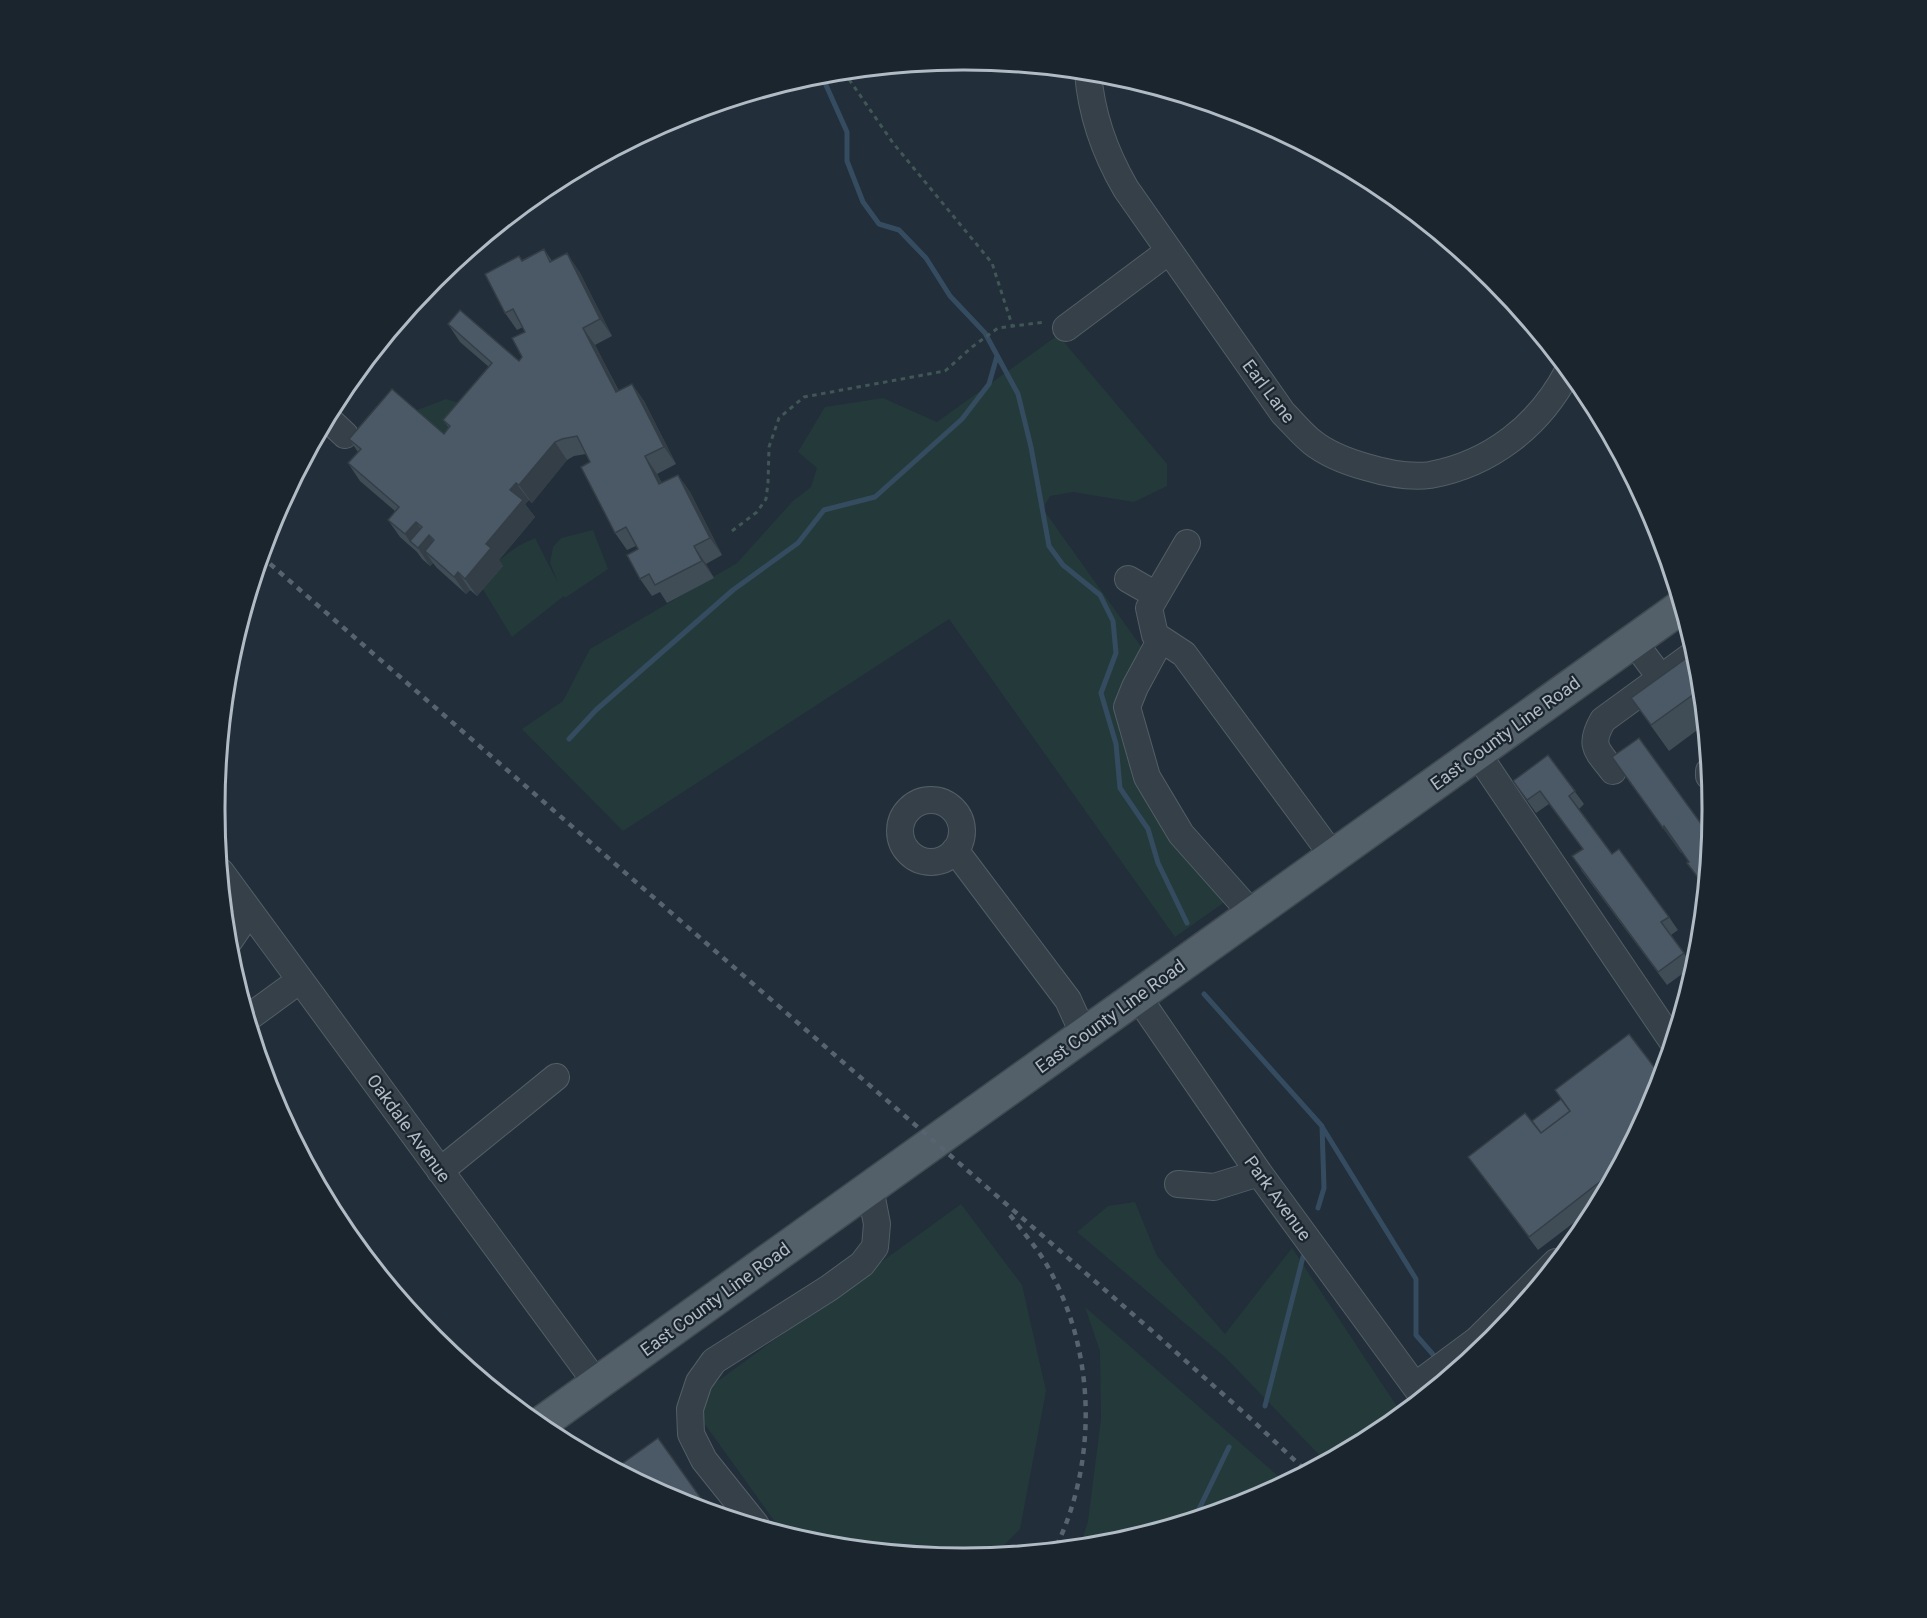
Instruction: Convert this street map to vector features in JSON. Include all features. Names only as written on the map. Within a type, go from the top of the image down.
[{"type":"main road","name":"East County Line Road","points":[[548,1419],[1675,611]]},
{"type":"street","name":"Earl Lane","points":[[1089,82],[1094,112],[1112,166],[1126,189],[1283,413],[1313,443],[1349,463],[1388,474],[1429,475],[1471,463],[1508,443],[1542,412],[1563,379]]},
{"type":"street","points":[[1066,328],[1169,251]]},
{"type":"street","points":[[1187,543],[1149,608],[1155,635],[1184,654],[1333,856]]},
{"type":"street","points":[[1128,579],[1156,595]]},
{"type":"street","points":[[1161,639],[1127,707],[1147,777],[1181,834],[1252,915]]},
{"type":"street","points":[[1633,641],[1661,678]]},
{"type":"street","points":[[1613,771],[1596,748],[1595,735],[1603,720],[1687,659]]},
{"type":"street","points":[[1477,753],[1667,1033]]},
{"type":"street","points":[[955,850],[1068,1000],[1084,1035]]},
{"type":"street","name":"Oakdale Avenue","points":[[229,884],[597,1384]]},
{"type":"street","points":[[235,932],[249,912]]},
{"type":"street","points":[[254,1014],[300,980]]},
{"type":"street","name":"Park Avenue","points":[[1138,997],[1259,1173],[1419,1390]]},
{"type":"street","points":[[440,1171],[556,1077]]},
{"type":"street","points":[[1178,1184],[1214,1187],[1259,1173]]},
{"type":"street","points":[[748,1515],[704,1460],[691,1434],[690,1409],[699,1382],[714,1361],[829,1288],[862,1264],[875,1247],[877,1224],[870,1188]]},
{"type":"street","points":[[1444,1369],[1457,1358]]},
{"type":"path","points":[[850,80],[893,142],[992,263],[1012,325]]},
{"type":"path","points":[[732,531],[757,512],[765,499],[769,447],[779,418],[804,397],[945,371],[998,328],[1053,322],[1066,328]]},
{"type":"green space","points":[[1058,335],[1167,464],[1167,486],[1134,502],[1073,492],[1050,496],[1043,509],[1157,669],[1131,708],[1119,732],[1152,813],[1229,899],[1175,937],[949,619],[623,831],[522,729],[563,701],[590,649],[737,563],[793,501],[811,487],[817,468],[798,452],[825,407],[883,398],[937,422]]},
{"type":"green space","points":[[446,399],[469,406],[446,458],[399,417]]},
{"type":"green space","points":[[593,530],[608,569],[565,598],[564,596],[512,637],[476,578],[518,546],[535,538],[558,583],[550,563],[553,547],[561,538]]},
{"type":"green space","points":[[1135,1202],[1157,1256],[1225,1334],[1292,1248],[1397,1406],[1320,1456],[1226,1358],[1077,1232],[1108,1206]]},
{"type":"green space","points":[[961,1204],[1022,1285],[1046,1391],[1020,1529],[1003,1546],[964,1548],[867,1541],[776,1523],[689,1402]]},
{"type":"green space","points":[[1085,1307],[1278,1476],[1201,1508],[1155,1522],[1083,1537],[1088,1521],[1101,1419],[1100,1351]]},
{"type":"building","points":[[544,249],[550,262],[567,253],[600,319],[583,328],[616,392],[632,384],[664,447],[645,456],[659,484],[678,475],[710,538],[694,546],[702,561],[655,585],[649,574],[640,579],[627,555],[638,549],[626,527],[615,533],[581,467],[590,462],[577,436],[555,442],[519,485],[516,483],[510,490],[523,500],[486,544],[491,548],[465,579],[458,572],[454,577],[425,551],[434,540],[429,535],[418,548],[410,541],[422,527],[416,522],[405,534],[388,520],[399,507],[348,463],[361,449],[349,439],[392,389],[444,434],[450,426],[443,420],[492,363],[448,324],[460,310],[519,361],[522,357],[512,338],[525,332],[513,309],[505,313],[485,274],[519,256],[522,261]]},
{"type":"building","points":[[1686,658],[1693,695],[1651,725],[1631,698]]},
{"type":"building","points":[[1639,738],[1701,824],[1698,878],[1664,826],[1663,828],[1612,757]]},
{"type":"building","points":[[1548,755],[1575,791],[1569,796],[1612,854],[1619,849],[1669,917],[1661,922],[1684,953],[1658,972],[1572,856],[1583,849],[1540,791],[1527,800],[1513,781]]},
{"type":"building","points":[[1629,1034],[1655,1068],[1626,1136],[1601,1181],[1529,1237],[1468,1157],[1525,1113],[1541,1133],[1570,1111],[1555,1090]]},
{"type":"building","points":[[1561,1099],[1570,1111],[1541,1133],[1532,1121]]},
{"type":"building","points":[[658,1438],[701,1499],[681,1491],[622,1463]]},
{"type":"waterway","points":[[825,84],[847,132],[847,161],[863,202],[879,224],[899,230],[926,258],[950,296],[985,333],[1018,394],[1031,447],[1049,546],[1063,565],[1100,595],[1113,621],[1116,653],[1101,693],[1116,744],[1120,788],[1148,829],[1158,863],[1187,923]]},
{"type":"waterway","points":[[569,739],[596,710],[733,590],[798,543],[824,510],[875,497],[962,419],[989,384],[997,356]]},
{"type":"waterway","points":[[1204,994],[1321,1125],[1416,1279],[1416,1335],[1437,1359]]},
{"type":"waterway","points":[[1318,1208],[1324,1188],[1322,1126]]},
{"type":"waterway","points":[[1265,1406],[1303,1257]]},
{"type":"waterway","points":[[1199,1509],[1229,1447]]},
{"type":"railway","points":[[268,562],[1151,1330],[1300,1466]]},
{"type":"railway","points":[[1010,1215],[1044,1260],[1064,1300],[1083,1371],[1086,1407],[1079,1480],[1058,1541]]}]
